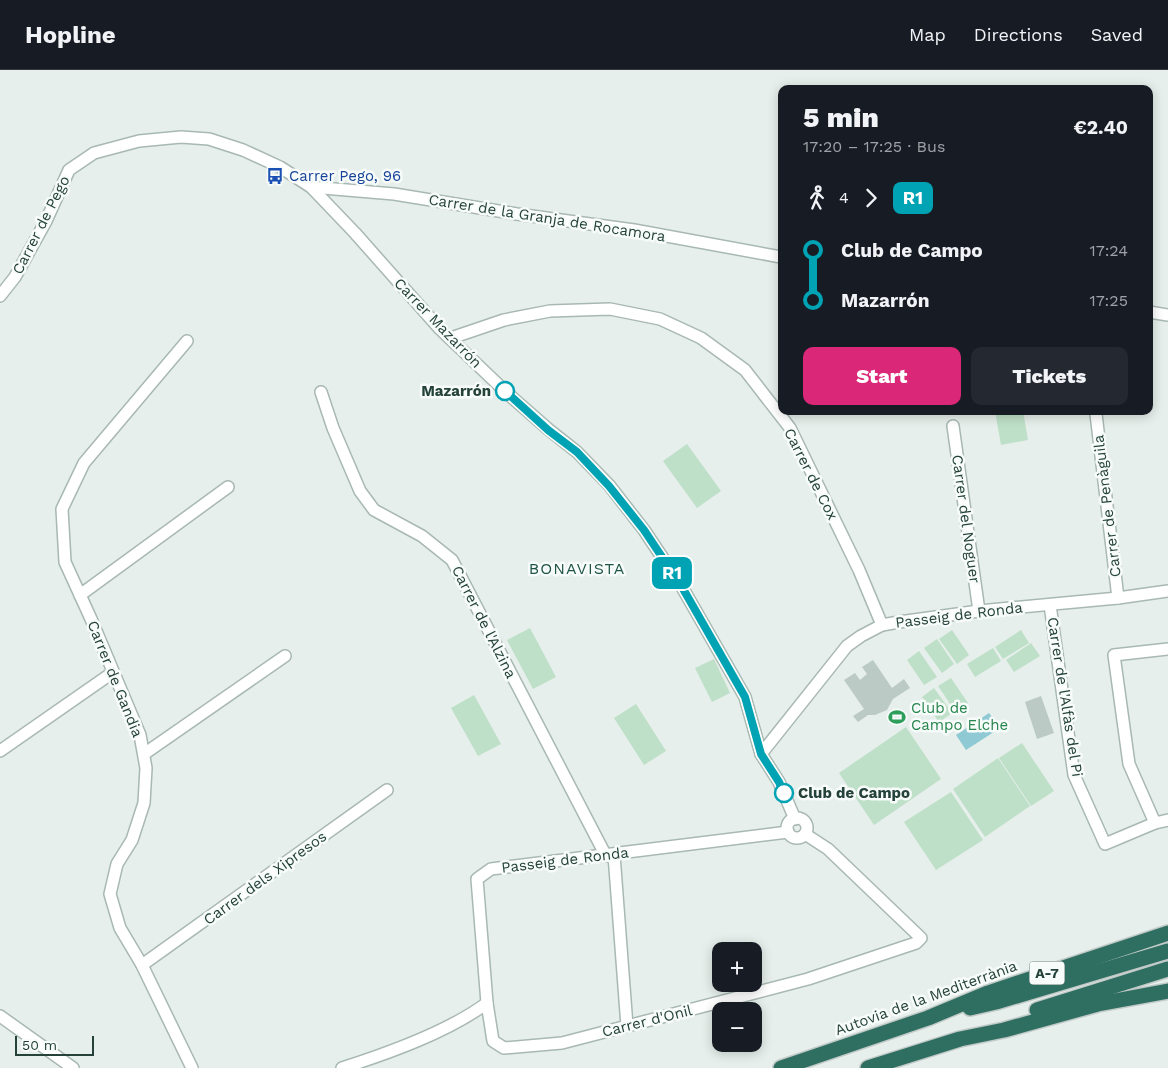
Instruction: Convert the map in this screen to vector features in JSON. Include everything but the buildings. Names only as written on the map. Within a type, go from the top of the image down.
[{"type":"highway","name":"Autovia de la Mediterrània","points":[[781,1068],[928,1018],[988,993],[1168,933]]},
{"type":"highway","points":[[928,1018],[996,1002],[1168,951]]},
{"type":"highway","points":[[960,1039],[1001,1021],[1168,969]]},
{"type":"highway","points":[[868,1068],[960,1039],[1004,1030],[1098,1004],[1168,991]]},
{"type":"street","name":"Carrer de Pego","points":[[0,296],[15,277],[46,221],[69,170],[94,154],[139,141],[181,137],[209,139],[243,150],[280,167],[311,187]]},
{"type":"street","name":"Carrer de la Granja de Rocamora","points":[[311,187],[394,194],[517,214],[634,230],[778,256]]},
{"type":"street","name":"Carrer Mazarrón","points":[[311,187],[355,233],[440,329],[548,430],[577,452],[609,486],[644,530],[682,587],[745,697],[761,754]]},
{"type":"street","name":"Carrer de Cox","points":[[451,338],[514,318],[550,311],[610,309],[660,319],[701,338],[745,370],[778,413]]},
{"type":"street","points":[[1153,313],[1168,315]]},
{"type":"street","name":"Carrer de Gandia","points":[[187,341],[84,463],[62,509],[65,562],[140,735],[146,768],[144,803],[132,840],[117,864],[110,894],[120,928],[142,965],[192,1068]]},
{"type":"street","name":"Carrer de l'Alzina","points":[[321,392],[333,428],[360,491],[374,510],[422,536],[452,560],[610,855],[627,1026]]},
{"type":"street","name":"Carrer de Cox","points":[[780,415],[790,428],[859,570],[882,625]]},
{"type":"street","name":"Carrer de Penàguila","points":[[1096,415],[1118,598]]},
{"type":"street","name":"Carrer del Noguer","points":[[953,426],[980,611]]},
{"type":"street","points":[[80,596],[228,487]]},
{"type":"street","name":"Passeig de Ronda","points":[[761,754],[847,646],[882,625],[980,611],[1118,598],[1168,591]]},
{"type":"street","name":"Carrer de l'Alfàs del Pi","points":[[1050,605],[1074,775],[1105,844],[1155,823]]},
{"type":"street","points":[[1168,649],[1114,655],[1129,764],[1155,823],[1168,820]]},
{"type":"street","points":[[144,754],[285,656]]},
{"type":"street","points":[[0,751],[112,673]]},
{"type":"street","points":[[761,754],[779,782],[795,819]]},
{"type":"street","name":"Carrer dels Xipresos","points":[[142,965],[388,790]]},
{"type":"street","points":[[795,819],[801,820],[806,824],[805,834],[796,838],[788,832],[789,823],[795,819]]},
{"type":"street","name":"Passeig de Ronda","points":[[487,1003],[477,878],[491,869],[788,832]]},
{"type":"street","name":"Carrer d'Onil","points":[[487,1003],[493,1041],[504,1048],[562,1043],[808,979],[916,943],[921,938],[828,849],[805,834]]},
{"type":"street","points":[[342,1068],[382,1055],[467,1018],[487,1003]]},
{"type":"street","points":[[0,1016],[73,1068]]},
{"type":"green space","points":[[996,415],[1024,415],[1028,440],[1001,445]]},
{"type":"green space","points":[[687,444],[721,491],[697,508],[663,461]]},
{"type":"green space","points":[[530,628],[556,677],[533,689],[507,640]]},
{"type":"green space","points":[[952,630],[969,655],[957,664],[939,639]]},
{"type":"green space","points":[[1021,630],[1029,643],[1003,659],[995,647]]},
{"type":"green space","points":[[937,639],[954,664],[942,673],[924,648]]},
{"type":"green space","points":[[1031,643],[1040,656],[1014,672],[1006,660]]},
{"type":"green space","points":[[993,648],[1001,661],[975,677],[967,664]]},
{"type":"green space","points":[[919,651],[937,677],[924,685],[907,660]]},
{"type":"green space","points":[[714,659],[730,693],[712,702],[695,668]]},
{"type":"green space","points":[[951,678],[968,703],[955,711],[938,686]]},
{"type":"green space","points":[[934,688],[952,713],[939,722],[922,697]]},
{"type":"green space","points":[[474,695],[501,744],[478,756],[451,708]]},
{"type":"green space","points":[[636,704],[666,751],[644,765],[614,718]]},
{"type":"green space","points":[[906,727],[941,779],[874,825],[839,773]]},
{"type":"green space","points":[[1022,743],[1054,791],[1031,806],[999,758]]},
{"type":"green space","points":[[998,758],[1030,806],[985,837],[953,789]]},
{"type":"green space","points":[[951,792],[983,840],[936,870],[904,822]]},
{"type":"water","points":[[989,713],[1000,728],[966,750],[956,735]]},
{"type":"bus line","name":"R1","points":[[505,391],[548,430],[577,452],[609,486],[644,530],[682,587],[745,697],[756,742],[784,793]]},
{"type":"place","name":"Carrer Pego, 96","points":[[275,176]]},
{"type":"place","name":"Mazarrón","points":[[505,391]]},
{"type":"place","name":"Club de Campo Elche","points":[[897,717]]},
{"type":"place","name":"Club de Campo","points":[[784,793]]},
{"type":"district","name":"BONAVISTA","points":[[577,568]]}]
